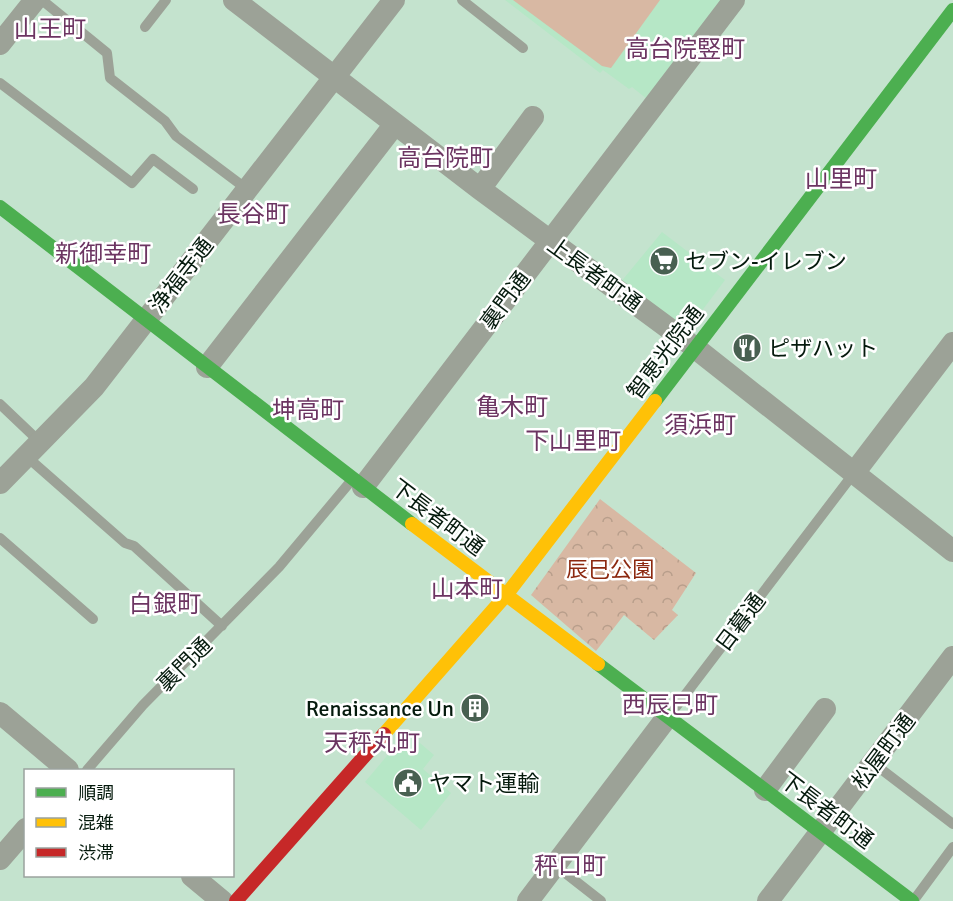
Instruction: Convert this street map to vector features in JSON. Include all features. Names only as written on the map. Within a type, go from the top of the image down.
[{"type":"street","name":"上長者町通","points":[[234,0],[480,189],[694,347],[953,551]]},
{"type":"street","name":"浄福寺通","points":[[0,483],[94,387],[394,0]]},
{"type":"street","name":"裏門通","points":[[358,483],[549,241],[734,0]]},
{"type":"street","points":[[0,44],[30,2]]},
{"type":"street","name":"智恵光院通","points":[[236,901],[507,594],[953,10]]},
{"type":"street","points":[[480,189],[533,117]]},
{"type":"street","points":[[207,367],[395,124]]},
{"type":"street","name":"下長者町通","points":[[0,207],[358,483],[913,901]]},
{"type":"street","name":"日暮通","points":[[854,473],[953,343]]},
{"type":"street","name":"松屋町通","points":[[768,901],[822,833],[953,657]]},
{"type":"street","points":[[765,789],[825,709]]},
{"type":"street","points":[[0,714],[66,769]]},
{"type":"street","name":"日暮通","points":[[528,901],[668,716]]},
{"type":"street","points":[[0,859],[24,831]]},
{"type":"street","points":[[193,877],[222,901]]},
{"type":"lane","points":[[145,27],[166,0]]},
{"type":"lane","points":[[462,0],[523,48]]},
{"type":"lane","points":[[30,2],[107,53],[110,78],[165,121],[176,136],[248,190]]},
{"type":"lane","points":[[0,83],[132,183],[153,159],[193,189]]},
{"type":"lane","points":[[0,404],[33,449],[125,543],[134,546],[222,626]]},
{"type":"lane","name":"日暮通","points":[[668,716],[854,473]]},
{"type":"lane","name":"裏門通","points":[[89,769],[143,705],[358,483]]},
{"type":"lane","points":[[0,538],[93,619]]},
{"type":"lane","points":[[873,763],[953,824]]},
{"type":"lane","points":[[913,901],[953,847]]},
{"type":"lane","points":[[555,865],[601,901]]},
{"type":"shaded area","points":[[505,0],[727,0],[647,99],[603,70],[600,73]]},
{"type":"shaded area","points":[[662,232],[725,280],[689,328],[678,328],[620,283]]},
{"type":"shaded area","points":[[407,732],[434,755],[423,769],[451,793],[421,830],[365,782]]},
{"type":"green space","points":[[513,0],[660,0],[611,68],[602,66]]},
{"type":"green space","name":"辰巳公園","points":[[600,499],[696,573],[672,610],[678,615],[654,640],[624,615],[596,651],[531,595]]},
{"type":"traffic: fast","points":[[655,401],[953,10]]},
{"type":"traffic: fast","points":[[0,207],[412,524]]},
{"type":"traffic: fast","points":[[598,664],[912,901]]},
{"type":"traffic: slow","points":[[384,734],[507,594],[655,401]]},
{"type":"traffic: slow","points":[[412,524],[598,664]]},
{"type":"traffic: jam","points":[[236,901],[384,734]]},
{"type":"place","name":"セブン-イレブン","points":[[664,261]]},
{"type":"place","name":"ピザハット","points":[[747,348]]},
{"type":"place","name":"Renaissance Un","points":[[475,708]]},
{"type":"place","name":"ヤマト運輸","points":[[408,783]]},
{"type":"district","name":"山王町","points":[[50,29]]},
{"type":"district","name":"高台院竪町","points":[[685,49]]},
{"type":"district","name":"高台院町","points":[[445,158]]},
{"type":"district","name":"山里町","points":[[841,179]]},
{"type":"district","name":"長谷町","points":[[253,214]]},
{"type":"district","name":"新御幸町","points":[[103,254]]},
{"type":"district","name":"亀木町","points":[[512,407]]},
{"type":"district","name":"坤高町","points":[[308,410]]},
{"type":"district","name":"須浜町","points":[[700,425]]},
{"type":"district","name":"下山里町","points":[[573,441]]},
{"type":"district","name":"山本町","points":[[467,589]]},
{"type":"district","name":"白銀町","points":[[165,604]]},
{"type":"district","name":"西辰巳町","points":[[670,705]]},
{"type":"district","name":"天秤丸町","points":[[372,743]]},
{"type":"district","name":"秤口町","points":[[570,866]]}]
